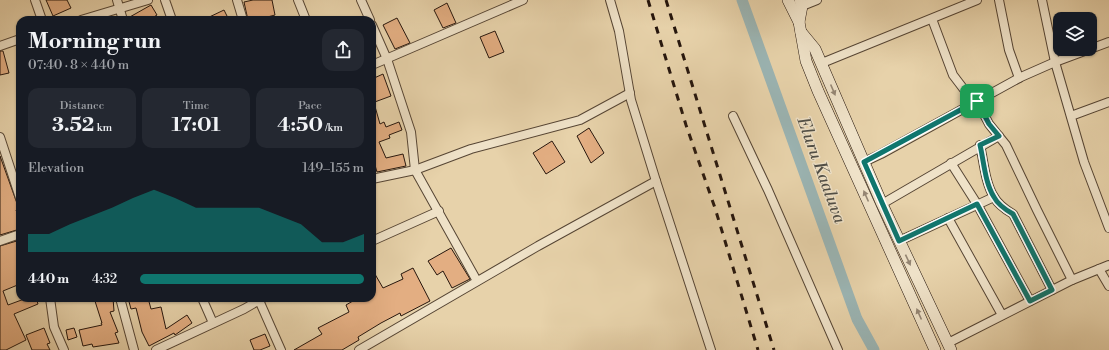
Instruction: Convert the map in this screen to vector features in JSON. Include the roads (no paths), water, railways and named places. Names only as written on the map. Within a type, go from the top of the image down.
[{"type":"main road","points":[[788,0],[800,27],[815,49],[822,63],[882,204],[949,347]]},
{"type":"main road","points":[[801,3],[800,27],[806,61],[818,91],[935,350]]},
{"type":"street","points":[[35,0],[41,16]]},
{"type":"street","points":[[117,0],[121,16]]},
{"type":"street","points":[[95,16],[148,0]]},
{"type":"street","points":[[165,0],[171,16]]},
{"type":"street","points":[[237,0],[242,16]]},
{"type":"street","points":[[298,0],[304,16]]},
{"type":"street","points":[[361,0],[368,16]]},
{"type":"street","points":[[376,63],[523,0]]},
{"type":"street","points":[[610,0],[619,31],[630,93],[656,181],[711,350]]},
{"type":"street","points":[[801,3],[817,0]]},
{"type":"street","points":[[822,63],[977,0]]},
{"type":"street","points":[[999,0],[1009,50],[1018,78]]},
{"type":"street","points":[[1042,0],[1055,62],[1084,162],[1106,210],[1109,228]]},
{"type":"street","points":[[932,19],[953,75],[968,96],[977,101],[989,124],[1006,146],[1072,280]]},
{"type":"street","points":[[376,34],[387,59],[411,132],[416,170],[477,281]]},
{"type":"street","points":[[0,46],[16,41]]},
{"type":"street","points":[[864,162],[1018,78],[1055,62],[1109,42]]},
{"type":"street","points":[[376,178],[416,170],[471,150],[580,120],[630,93]]},
{"type":"street","points":[[1071,116],[1109,102]]},
{"type":"street","points":[[733,116],[768,190],[838,350]]},
{"type":"street","points":[[882,204],[980,145],[999,136]]},
{"type":"street","points":[[0,137],[16,186]]},
{"type":"street","points":[[980,145],[988,182],[994,197],[1005,209],[1013,214],[1052,290]]},
{"type":"street","points":[[951,163],[977,204],[1030,301]]},
{"type":"street","points":[[359,350],[538,246],[656,181]]},
{"type":"street","points":[[899,241],[994,197]]},
{"type":"street","points":[[376,239],[439,211]]},
{"type":"street","points":[[948,218],[1002,315]]},
{"type":"street","points":[[0,241],[16,235]]},
{"type":"street","points":[[949,347],[1002,315],[1072,280],[1109,265]]},
{"type":"street","points":[[1099,269],[1109,286]]},
{"type":"street","points":[[51,302],[54,327],[64,350]]},
{"type":"street","points":[[121,302],[134,350]]},
{"type":"street","points":[[204,302],[213,324]]},
{"type":"street","points":[[156,350],[213,324],[254,302]]},
{"type":"street","points":[[261,302],[281,350]]},
{"type":"waterway","name":"Eluru Kaaluva","points":[[742,0],[857,319],[874,350]]},
{"type":"railway","points":[[648,0],[686,125],[715,208],[758,350]]},
{"type":"railway","points":[[666,0],[774,350]]}]
